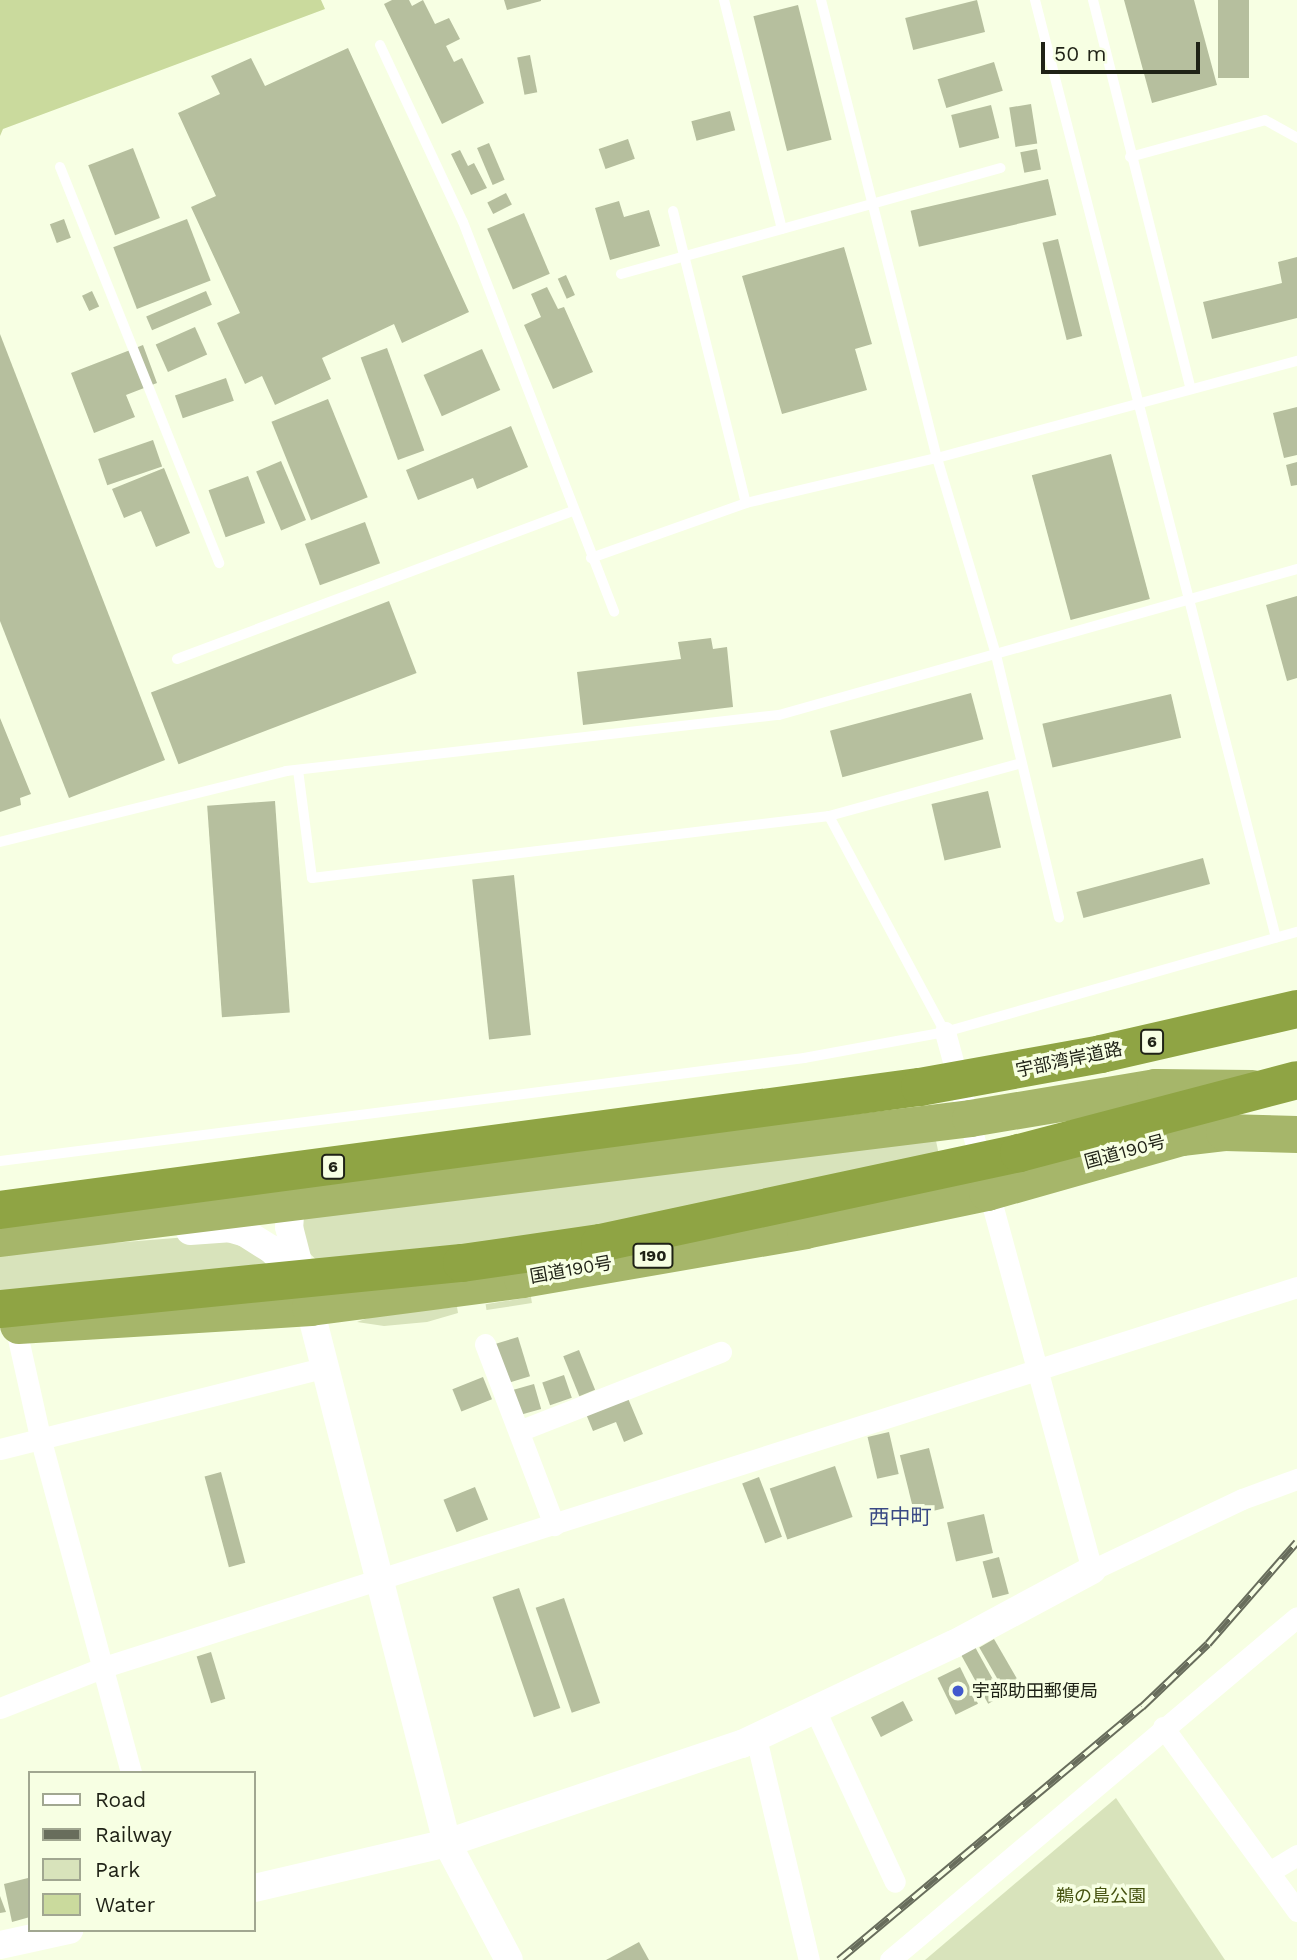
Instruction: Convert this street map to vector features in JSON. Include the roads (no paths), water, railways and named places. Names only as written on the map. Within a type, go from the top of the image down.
[{"type":"highway","name":"宇部湾岸道路","points":[[333,1167],[666,1123],[1006,1073],[1297,1009]]},
{"type":"highway","points":[[5,1320],[306,1293],[600,1243],[1019,1153],[1297,1080]]},
{"type":"highway","points":[[4,1228],[290,1201],[970,1118],[1155,1087],[1243,1087],[1297,1096]]},
{"type":"highway","name":"国道190号","points":[[306,1293],[536,1276],[804,1230],[987,1192],[1181,1137],[1224,1132],[1297,1134]]},
{"type":"highway","name":"6","points":[[4,1228],[333,1167]]},
{"type":"street","points":[[945,1032],[1092,1570]]},
{"type":"street","points":[[333,1167],[307,1178],[290,1201],[289,1227],[447,1843],[509,1960]]},
{"type":"street","points":[[4,1228],[229,1228],[258,1239],[306,1293]]},
{"type":"street","points":[[0,1708],[104,1667],[380,1582],[1297,1287]]},
{"type":"street","points":[[5,1320],[104,1667],[130,1771]]},
{"type":"street","points":[[485,1344],[554,1525]]},
{"type":"street","points":[[519,1432],[721,1352]]},
{"type":"street","points":[[0,1449],[41,1441],[326,1367]]},
{"type":"street","points":[[256,1888],[447,1843],[532,1818],[756,1738],[816,1712],[1092,1570],[1242,1499],[1297,1479]]},
{"type":"street","points":[[890,1960],[1297,1616]]},
{"type":"street","points":[[816,1712],[895,1882]]},
{"type":"street","points":[[1163,1727],[1297,1911]]},
{"type":"street","points":[[756,1738],[809,1960]]},
{"type":"street","points":[[1269,1872],[1297,1855]]},
{"type":"street","points":[[0,1945],[60,1932]]},
{"type":"lane","points":[[724,0],[782,229]]},
{"type":"lane","points":[[821,0],[937,458],[996,656],[1059,918]]},
{"type":"lane","points":[[1035,0],[1276,938]]},
{"type":"lane","points":[[1093,0],[1130,158],[1189,387]]},
{"type":"lane","points":[[380,45],[463,222],[614,612]]},
{"type":"lane","points":[[1130,158],[1265,120],[1297,138]]},
{"type":"lane","points":[[60,167],[219,563]]},
{"type":"lane","points":[[621,274],[1000,168]]},
{"type":"lane","points":[[673,211],[746,503]]},
{"type":"lane","points":[[591,558],[746,503],[937,458],[1138,400],[1297,361]]},
{"type":"lane","points":[[177,659],[573,510]]},
{"type":"lane","points":[[0,842],[298,770],[779,715],[1297,569]]},
{"type":"lane","points":[[298,770],[312,878],[829,816],[1021,763]]},
{"type":"lane","points":[[829,816],[945,1032]]},
{"type":"lane","points":[[0,1161],[804,1058],[945,1032],[1297,932]]},
{"type":"water","points":[[0,0],[321,0],[325,9],[3,129],[0,136]]},
{"type":"railway","points":[[839,1960],[1142,1707],[1208,1644],[1297,1542]]},
{"type":"place","name":"宇部助田郵便局","points":[[958,1691]]},
{"type":"district","name":"西中町","points":[[900,1517]]},
{"type":"park label","name":"鵜の島公園","points":[[1101,1896]]}]
